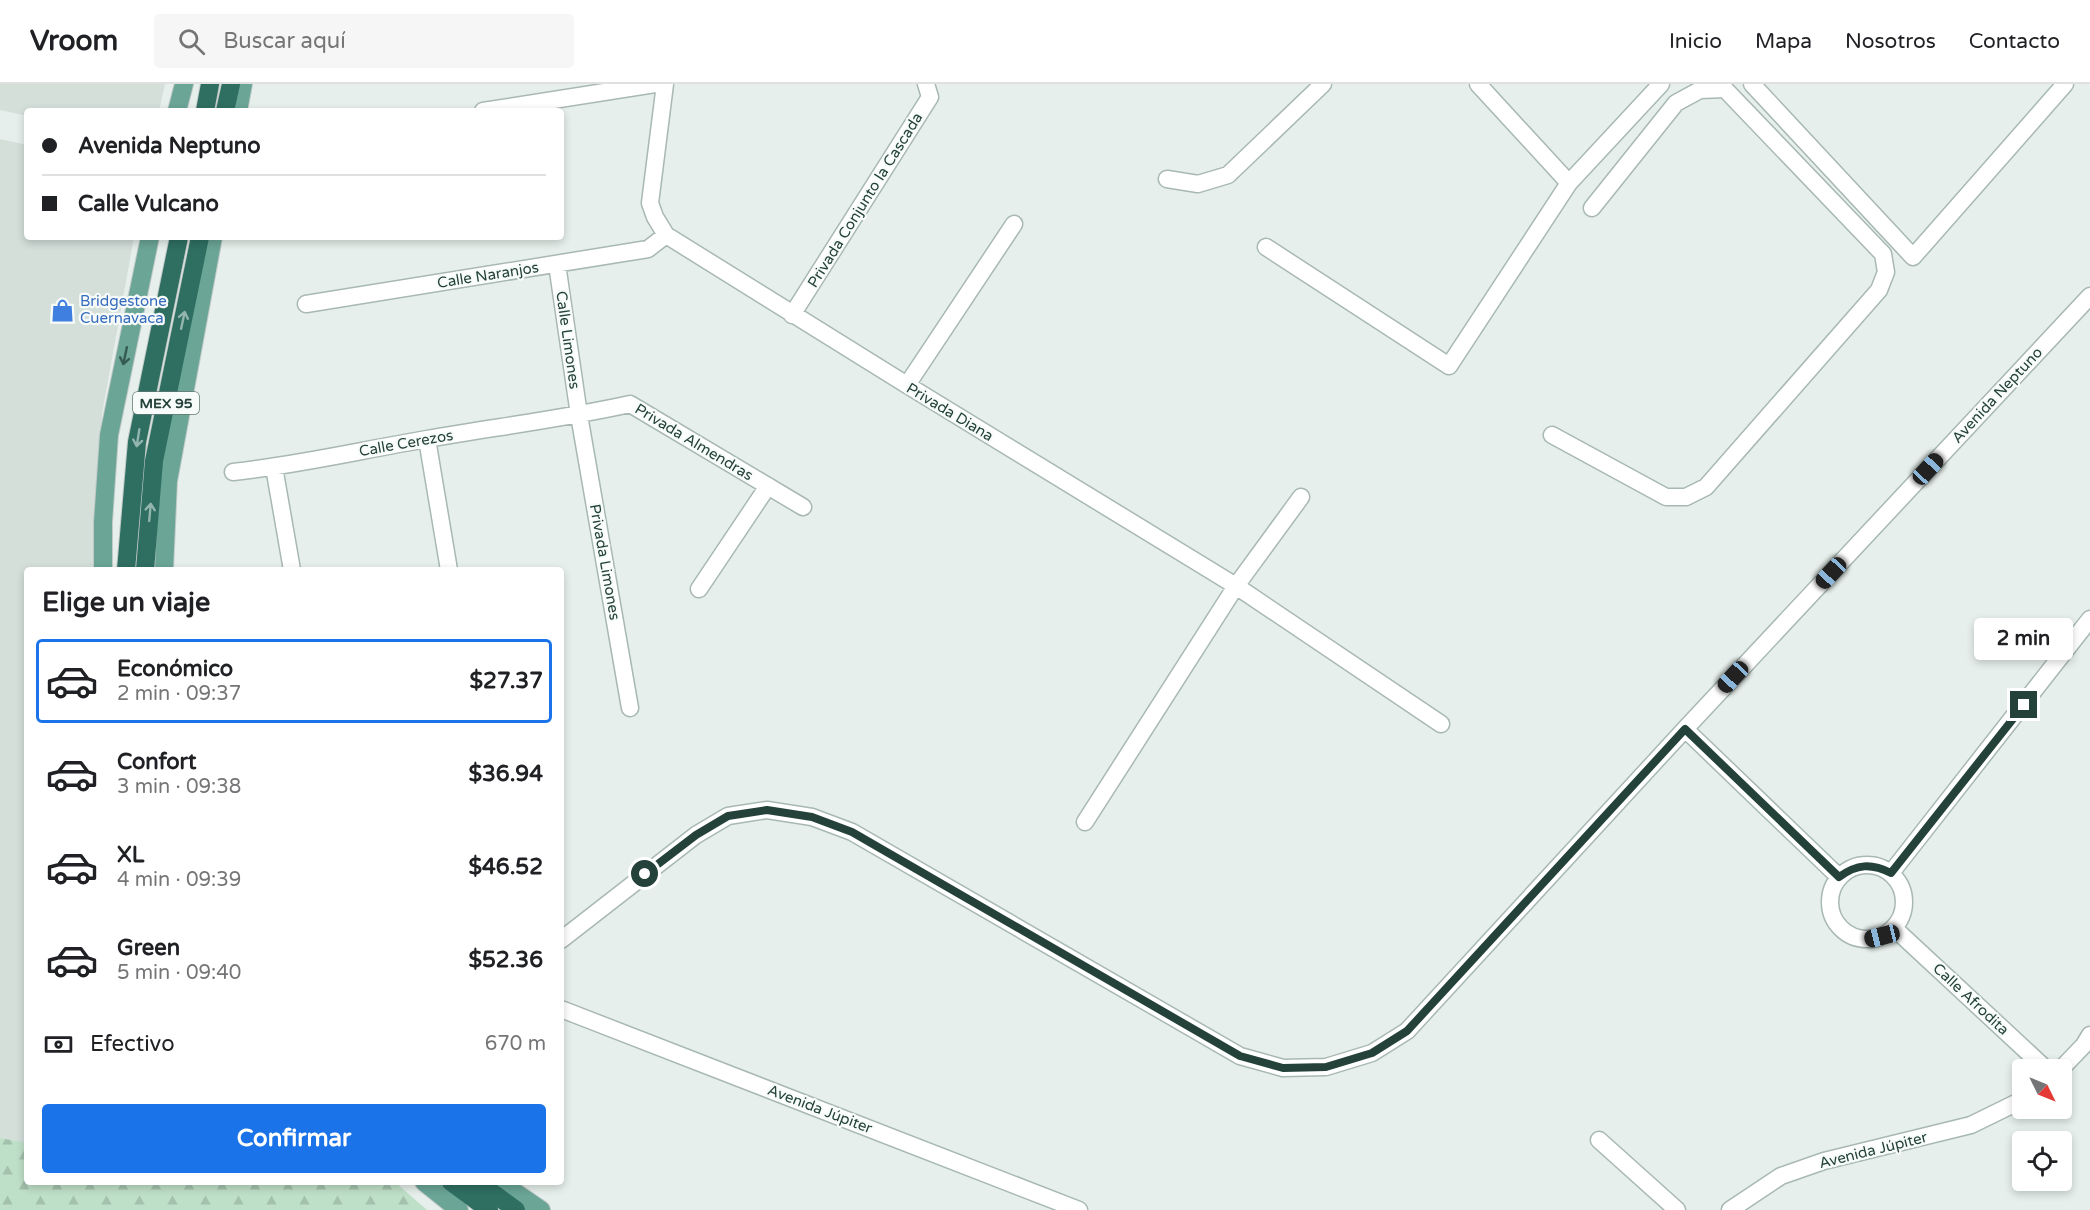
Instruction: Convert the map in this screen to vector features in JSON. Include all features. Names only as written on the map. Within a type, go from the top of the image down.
[{"type":"highway","points":[[206,108],[210,84]]},
{"type":"highway","points":[[228,108],[241,92]]},
{"type":"highway","name":"MEX 95","points":[[126,567],[137,442],[178,240]]},
{"type":"highway","name":"MEX 95","points":[[145,567],[154,461],[199,240]]},
{"type":"highway","points":[[455,1185],[489,1210]]},
{"type":"highway","points":[[482,1185],[516,1210]]},
{"type":"main road","points":[[178,108],[184,84]]},
{"type":"main road","name":"MEX 95","points":[[103,567],[103,522],[109,435],[149,240]]},
{"type":"main road","name":"MEX 95","points":[[164,567],[168,481],[212,240]]},
{"type":"main road","points":[[428,1185],[459,1210]]},
{"type":"main road","points":[[504,1185],[541,1210]]},
{"type":"street","points":[[502,108],[655,84]]},
{"type":"street","points":[[665,84],[650,203],[666,235]]},
{"type":"street","name":"Privada Conjunto la Cascada","points":[[792,315],[930,97],[926,84]]},
{"type":"street","points":[[1167,179],[1198,184],[1228,176],[1323,84]]},
{"type":"street","points":[[1478,84],[1569,183]]},
{"type":"street","points":[[1266,247],[1449,366],[1569,183],[1661,84]]},
{"type":"street","points":[[1752,84],[1913,257],[2065,84]]},
{"type":"street","points":[[1552,435],[1666,497],[1686,497],[1706,488],[1879,290],[1886,272],[1883,254],[1723,86],[1700,90],[1676,103],[1592,208]]},
{"type":"street","points":[[907,385],[1014,224]]},
{"type":"street","name":"Calle Naranjos","points":[[306,304],[648,249],[666,235]]},
{"type":"street","name":"Privada Diana","points":[[666,235],[792,315],[1236,586],[1441,724]]},
{"type":"street","name":"Calle Limones","points":[[557,264],[579,415]]},
{"type":"street","name":"Avenida Neptuno","points":[[564,938],[696,835],[728,816],[767,810],[812,817],[852,832],[1240,1056],[1283,1068],[1326,1067],[1372,1053],[1407,1031],[1685,729],[2090,296]]},
{"type":"street","name":"Privada Almendras","points":[[579,415],[630,404],[803,507]]},
{"type":"street","name":"Calle Cerezos","points":[[233,472],[579,415]]},
{"type":"street","name":"Privada Limones","points":[[579,415],[630,708]]},
{"type":"street","points":[[427,439],[448,567]]},
{"type":"street","points":[[274,467],[291,567]]},
{"type":"street","points":[[699,589],[768,486]]},
{"type":"street","points":[[1085,822],[1236,586],[1302,497]]},
{"type":"street","points":[[1891,873],[2090,620]]},
{"type":"street","points":[[1685,729],[1839,877]]},
{"type":"street","points":[[1864,865],[1878,867],[1891,873],[1900,885],[1904,900],[1902,915],[1894,928],[1882,936],[1868,940],[1854,937],[1842,930],[1833,918],[1830,904],[1832,890],[1839,877],[1851,869],[1864,865]]},
{"type":"street","name":"Calle Afrodita","points":[[1894,928],[2035,1059]]},
{"type":"street","name":"Avenida Júpiter","points":[[564,1010],[1079,1210]]},
{"type":"street","points":[[2071,1059],[2090,1035]]},
{"type":"street","name":"Avenida Júpiter","points":[[1730,1210],[1781,1176],[1824,1161],[1971,1125],[2012,1105]]},
{"type":"street","points":[[1599,1140],[1677,1210]]},
{"type":"shaded area","points":[[0,84],[165,84],[160,108],[24,108],[24,115],[0,110]]},
{"type":"shaded area","points":[[0,139],[24,144],[24,240],[133,240],[102,414],[95,567],[24,567],[24,1185],[0,1210]]},
{"type":"green space","points":[[0,1138],[24,1142],[24,1185],[398,1185],[427,1210],[0,1210]]},
{"type":"place","name":"Bridgestone Cuernavaca","points":[[62,310]]},
{"type":"route","points":[[645,874],[696,835],[728,816],[767,810],[812,817],[852,832],[1240,1056],[1283,1068],[1326,1067],[1372,1053],[1407,1031],[1685,729],[1839,877],[1851,869],[1864,865],[1878,867],[1891,873],[2024,705]]}]
